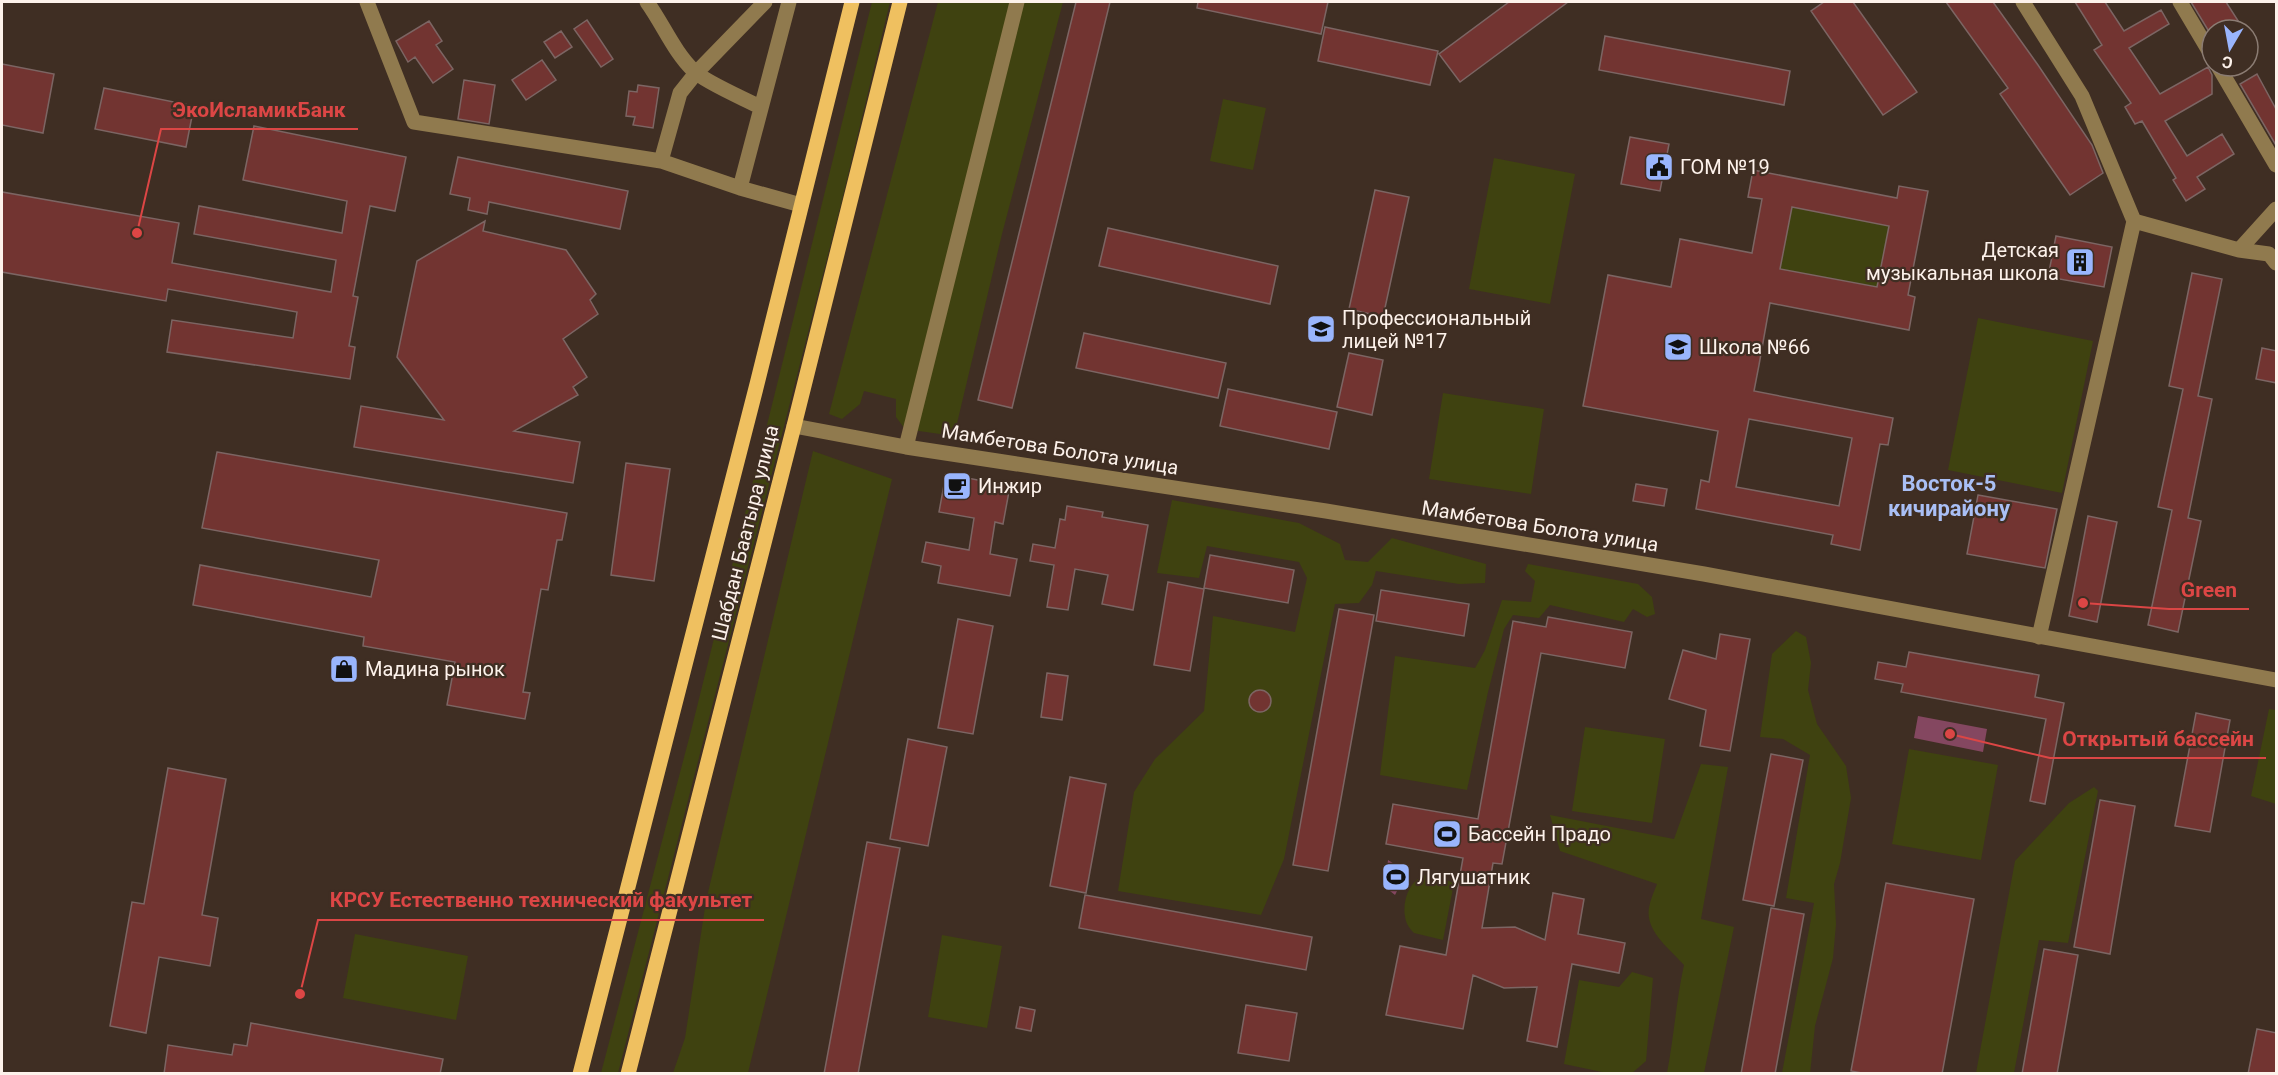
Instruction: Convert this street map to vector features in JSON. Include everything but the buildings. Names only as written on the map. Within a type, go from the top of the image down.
[{"type":"main road","name":"Шабдан Баатыра улица","points":[[580,1074],[752,407],[852,2]]},
{"type":"main road","name":"Шабдан Баатыра улица","points":[[628,1074],[900,2]]},
{"type":"street","points":[[367,2],[414,122],[662,161],[740,188],[801,205]]},
{"type":"street","points":[[647,2],[663,24],[678,52],[696,73],[760,107]]},
{"type":"street","points":[[662,161],[680,93],[696,73],[765,2]]},
{"type":"street","points":[[740,188],[789,2]]},
{"type":"street","points":[[906,447],[1017,2]]},
{"type":"street","points":[[2023,2],[2082,96],[2134,221],[2039,637]]},
{"type":"street","points":[[2180,2],[2200,36]]},
{"type":"street","points":[[2225,78],[2277,165]]},
{"type":"street","points":[[2239,249],[2277,210]]},
{"type":"street","points":[[2134,221],[2239,249],[2269,254],[2277,263]]},
{"type":"street","name":"Мамбетова Болота улица","points":[[794,426],[906,447],[1326,511],[1704,574],[2277,680]]},
{"type":"green space","points":[[872,2],[890,2],[841,204],[618,1073],[601,1073],[692,727]]},
{"type":"green space","points":[[938,2],[1063,2],[1002,234],[954,436],[905,429],[896,417],[896,399],[864,391],[860,404],[842,419],[829,414]]},
{"type":"green space","points":[[1223,99],[1266,108],[1253,170],[1210,161]]},
{"type":"green space","points":[[1494,158],[1575,174],[1550,304],[1469,289]]},
{"type":"green space","points":[[1792,207],[1889,226],[1877,287],[1780,269]]},
{"type":"green space","points":[[1978,318],[2093,341],[2062,493],[1948,470]]},
{"type":"green space","points":[[1443,393],[1544,409],[1531,494],[1429,479]]},
{"type":"green space","points":[[813,451],[892,479],[748,1073],[673,1073],[685,1038],[706,901]]},
{"type":"green space","points":[[1172,500],[1299,523],[1340,544],[1345,560],[1368,562],[1392,538],[1486,564],[1485,583],[1459,584],[1376,571],[1372,585],[1359,603],[1335,604],[1284,859],[1261,915],[1118,891],[1134,792],[1155,759],[1204,711],[1213,616],[1295,632],[1307,578],[1299,562],[1207,546],[1199,578],[1157,573]]},
{"type":"green space","points":[[1528,564],[1638,584],[1652,597],[1655,614],[1647,617],[1633,609],[1624,622],[1550,605],[1539,618],[1513,615],[1504,629],[1467,790],[1380,775],[1395,656],[1475,668],[1485,650],[1502,600],[1531,602],[1535,581],[1525,571]]},
{"type":"green space","points":[[1796,631],[1806,637],[1811,663],[1808,690],[1817,724],[1846,766],[1851,798],[1840,863],[1834,884],[1836,924],[1833,958],[1815,1026],[1810,1074],[1782,1073],[1814,903],[1786,898],[1810,755],[1783,739],[1760,737],[1772,654]]},
{"type":"green space","points":[[2269,709],[2276,710],[2276,804],[2251,796]]},
{"type":"green space","points":[[1585,727],[1665,739],[1652,823],[1572,811]]},
{"type":"green space","points":[[1909,749],[1998,765],[1981,860],[1892,844]]},
{"type":"green space","points":[[1701,764],[1728,767],[1701,919],[1734,927],[1704,1073],[1667,1073],[1684,965],[1660,939],[1651,924],[1649,908],[1657,884],[1560,851],[1550,815],[1674,839]]},
{"type":"green space","points":[[2094,787],[2098,791],[2068,943],[2039,940],[2014,1073],[1976,1073],[2015,861],[2069,803]]},
{"type":"green space","points":[[1424,875],[1454,883],[1443,940],[1414,933],[1406,921],[1404,908],[1407,894],[1418,878]]},
{"type":"green space","points":[[355,934],[468,956],[456,1020],[343,998]]},
{"type":"green space","points":[[942,935],[1002,946],[987,1028],[928,1017]]},
{"type":"green space","points":[[1632,972],[1653,978],[1646,1061],[1631,1074],[1607,1073],[1564,1064],[1579,980],[1619,987]]},
{"type":"shaded area","points":[[1918,716],[1987,729],[1983,752],[1914,738]]},
{"type":"shaded area","name":"Лягушатник","points":[[1388,860],[1402,869],[1407,878],[1395,895],[1385,887]]},
{"type":"place","name":"ГОМ №19","points":[[1659,167]]},
{"type":"place","name":"ЭкоИсламикБанк","points":[[137,233]]},
{"type":"place","name":"Детская музыкальная школа","points":[[2080,262]]},
{"type":"place","name":"Профессиональный лицей №17","points":[[1321,329]]},
{"type":"place","name":"Школа №66","points":[[1678,347]]},
{"type":"place","name":"Инжир","points":[[957,486]]},
{"type":"place","name":"Green","points":[[2083,603]]},
{"type":"place","name":"Мадина рынок","points":[[344,669]]},
{"type":"place","name":"Открытый бассейн","points":[[1950,734]]},
{"type":"place","name":"Бассейн Прадо","points":[[1447,834]]},
{"type":"place","name":"Лягушатник","points":[[1396,877]]},
{"type":"place","name":"КРСУ Естественно технический факультет","points":[[300,994]]},
{"type":"district","name":"Восток-5 кичирайону","points":[[1949,496]]}]
